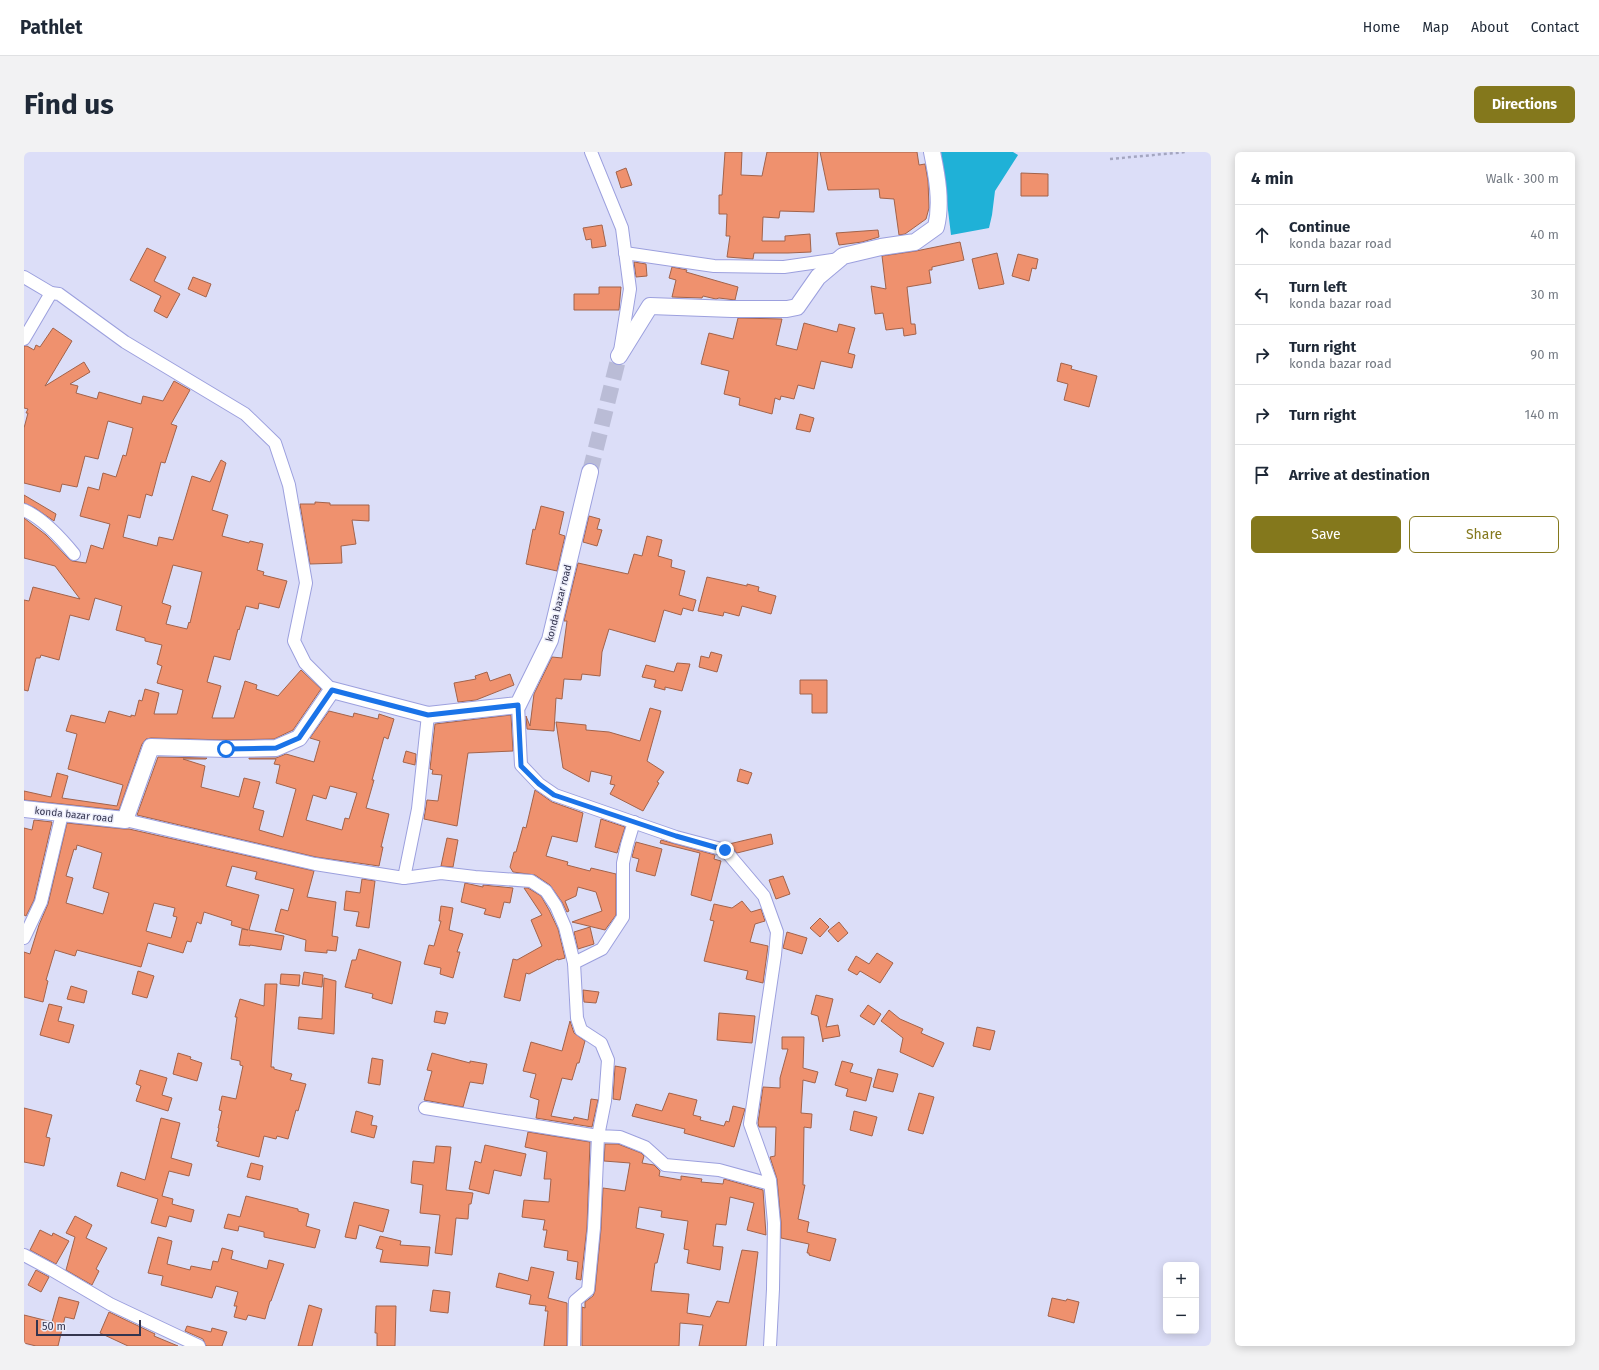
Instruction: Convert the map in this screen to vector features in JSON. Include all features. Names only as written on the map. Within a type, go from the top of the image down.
[{"type":"street","points":[[591,152],[622,228],[630,289],[619,356]]},
{"type":"street","points":[[619,356],[650,306],[732,309],[788,309],[797,307],[818,277],[843,256],[866,250],[915,242],[936,227],[938,199],[936,172],[932,152]]},
{"type":"street","points":[[625,253],[714,266],[784,267],[839,259]]},
{"type":"street","points":[[24,277],[51,293],[59,294],[125,342],[246,414],[275,443],[289,484],[306,583],[294,641],[304,663],[332,690],[428,715],[518,705],[521,766],[539,784],[554,795],[676,836],[725,850],[764,896],[777,932],[775,955],[750,1124],[770,1184],[774,1223],[770,1346]]},
{"type":"street","points":[[24,339],[51,293]]},
{"type":"street","name":"konda bazar road","points":[[518,705],[550,640],[590,472]]},
{"type":"street","points":[[24,510],[31,513],[61,538],[74,554]]},
{"type":"street","name":"konda bazar road","points":[[24,809],[125,820],[151,747],[226,749],[276,748],[299,738],[332,690]]},
{"type":"street","points":[[404,878],[418,809],[428,715]]},
{"type":"street","points":[[24,938],[41,902],[62,814]]},
{"type":"street","points":[[125,820],[315,864],[404,878],[441,873],[531,881],[546,891],[556,906],[566,927],[574,963],[577,1018],[581,1030],[601,1043],[608,1060],[605,1101],[598,1136],[594,1228],[588,1290],[575,1301],[574,1346]]},
{"type":"street","points":[[574,963],[602,949],[622,917],[623,864],[626,845],[634,822]]},
{"type":"street","points":[[425,1108],[598,1136],[620,1137],[645,1147],[665,1165],[719,1170],[770,1184]]},
{"type":"street","points":[[24,1255],[110,1304],[196,1346]]},
{"type":"path","points":[[1110,159],[1186,152]]},
{"type":"water","points":[[941,152],[1013,152],[1018,155],[995,191],[989,228],[951,235]]},
{"type":"building","points":[[725,152],[742,152],[741,175],[762,176],[767,152],[818,152],[814,212],[780,211],[779,218],[763,217],[762,241],[785,241],[785,236],[810,234],[811,252],[754,253],[753,259],[727,257],[730,236],[726,236],[727,214],[719,214],[719,195],[722,195]]},
{"type":"building","points":[[820,152],[917,152],[919,165],[925,164],[928,181],[929,208],[926,219],[905,234],[899,235],[894,199],[880,198],[879,189],[828,190]]},
{"type":"building","points":[[626,168],[632,185],[621,188],[616,172]]},
{"type":"building","points":[[1021,173],[1048,174],[1048,196],[1021,196]]},
{"type":"building","points":[[602,225],[606,246],[592,248],[591,239],[586,240],[583,228]]},
{"type":"building","points":[[878,230],[879,237],[862,242],[839,245],[836,233]]},
{"type":"building","points":[[960,242],[964,260],[932,267],[932,270],[929,270],[931,283],[907,287],[911,324],[915,324],[916,334],[904,336],[903,328],[886,330],[883,313],[875,314],[871,286],[886,289],[882,256]]},
{"type":"building","points":[[147,248],[166,257],[154,281],[180,294],[167,318],[154,311],[161,296],[130,280]]},
{"type":"building","points":[[997,253],[1004,284],[979,289],[972,259]]},
{"type":"building","points":[[1018,254],[1038,259],[1036,269],[1032,268],[1029,281],[1012,276]]},
{"type":"building","points":[[634,262],[646,264],[647,276],[636,277]]},
{"type":"building","points":[[672,267],[687,270],[686,272],[738,287],[735,300],[716,299],[703,296],[702,298],[672,297],[676,280],[669,278]]},
{"type":"building","points":[[193,277],[211,284],[206,297],[188,289]]},
{"type":"building","points":[[599,287],[621,287],[619,310],[574,310],[574,294],[599,294]]},
{"type":"building","points":[[738,318],[782,319],[776,345],[797,350],[804,323],[837,332],[839,324],[855,328],[848,353],[855,355],[852,368],[821,361],[814,389],[798,385],[794,399],[781,396],[780,400],[775,398],[772,414],[739,405],[740,398],[724,394],[729,371],[701,364],[709,333],[733,339]]},
{"type":"building","points":[[53,328],[72,341],[45,386],[84,362],[90,372],[70,384],[78,386],[76,393],[97,399],[99,392],[141,404],[143,396],[163,401],[174,381],[190,390],[171,424],[177,426],[165,463],[161,462],[152,496],[146,494],[140,518],[128,515],[123,537],[157,546],[159,537],[173,540],[192,476],[210,482],[221,460],[226,463],[212,510],[228,515],[222,536],[249,543],[250,541],[263,544],[257,570],[264,572],[263,575],[287,581],[279,608],[259,603],[258,609],[246,606],[230,660],[214,656],[207,682],[221,686],[212,718],[234,718],[245,681],[257,685],[256,689],[278,696],[301,670],[321,689],[293,730],[274,739],[146,739],[142,744],[119,810],[24,800],[24,791],[51,797],[57,773],[68,776],[62,798],[117,806],[123,785],[68,769],[77,734],[66,731],[71,715],[105,723],[109,711],[131,717],[131,715],[135,716],[139,700],[142,701],[145,689],[159,693],[154,714],[177,714],[183,690],[157,683],[162,666],[157,664],[162,645],[145,641],[145,638],[116,630],[122,606],[95,598],[89,620],[70,615],[59,660],[41,655],[40,658],[36,658],[28,691],[24,690],[24,600],[29,601],[33,587],[80,599],[55,566],[24,558],[24,518],[46,535],[72,561],[86,563],[91,545],[103,549],[110,524],[80,516],[88,487],[99,490],[103,473],[116,477],[123,455],[126,456],[133,428],[108,421],[98,459],[85,456],[77,487],[62,484],[60,492],[24,483],[24,428],[28,409],[24,408],[24,346],[34,350],[36,345],[40,347]],"holes":[[[173,565],[202,572],[190,623],[189,622],[187,629],[166,624],[171,606],[162,603]]]},
{"type":"building","points":[[1061,363],[1072,366],[1071,369],[1097,376],[1089,407],[1064,400],[1068,384],[1057,381]]},
{"type":"building","points":[[800,414],[814,418],[810,432],[796,429]]},
{"type":"building","points":[[24,495],[56,514],[54,521],[35,508],[24,503]]},
{"type":"building","points":[[315,502],[330,503],[330,505],[369,505],[369,521],[352,520],[356,544],[341,546],[342,563],[310,564],[300,504],[315,504]]},
{"type":"building","points":[[541,506],[564,512],[559,534],[565,536],[557,571],[526,564],[533,529],[535,530]]},
{"type":"building","points":[[589,516],[600,519],[597,529],[602,530],[597,546],[583,542]]},
{"type":"building","points":[[647,536],[662,540],[658,556],[672,560],[671,567],[685,571],[679,595],[696,600],[693,611],[683,608],[681,615],[664,610],[655,642],[609,629],[602,652],[600,676],[582,674],[581,680],[564,679],[562,699],[556,698],[554,731],[527,729],[526,716],[530,726],[534,694],[552,657],[562,658],[567,621],[564,621],[578,563],[628,574],[634,554],[642,556]]},
{"type":"building","points":[[707,577],[747,586],[747,584],[759,587],[758,591],[776,596],[771,614],[742,606],[739,616],[724,612],[723,616],[698,611]]},
{"type":"building","points":[[711,652],[722,655],[717,672],[699,667],[701,656],[709,658]]},
{"type":"building","points":[[677,663],[690,664],[682,691],[665,687],[665,690],[654,687],[656,680],[642,677],[646,665],[674,672]]},
{"type":"building","points":[[487,672],[490,681],[510,674],[514,685],[476,700],[458,702],[454,683],[476,679],[475,676]]},
{"type":"building","points":[[800,680],[827,680],[827,713],[812,713],[812,694],[800,694]]},
{"type":"building","points":[[650,708],[661,711],[647,761],[664,772],[657,782],[659,783],[643,811],[610,794],[615,785],[610,784],[612,776],[591,771],[589,782],[563,768],[556,722],[586,725],[586,730],[609,732],[640,741]]},
{"type":"building","points":[[329,711],[353,717],[354,713],[378,719],[379,714],[394,719],[388,739],[384,737],[366,808],[389,814],[381,847],[383,847],[379,866],[316,857],[137,815],[158,757],[207,758],[183,759],[205,766],[201,787],[239,797],[244,778],[260,782],[253,808],[264,811],[259,830],[283,837],[296,789],[276,783],[280,765],[274,764],[276,759],[249,758],[276,758],[286,754],[314,762],[320,741],[310,738]],"holes":[[[330,786],[357,793],[349,819],[345,818],[342,830],[306,820],[313,795],[326,799]]]},
{"type":"building","points":[[511,715],[513,751],[468,753],[457,826],[424,819],[427,800],[438,801],[442,775],[432,774],[433,770],[430,769],[435,724]]},
{"type":"building","points":[[406,751],[416,754],[415,765],[403,762]]},
{"type":"building","points":[[740,769],[752,773],[748,784],[737,781]]},
{"type":"building","points":[[535,790],[552,802],[583,813],[577,842],[552,836],[546,856],[568,862],[567,865],[590,871],[591,868],[616,874],[616,915],[605,930],[572,922],[602,911],[596,892],[578,887],[576,896],[565,901],[569,911],[567,912],[550,885],[535,875],[513,872],[510,867],[523,827],[526,828]]},
{"type":"building","points":[[601,819],[625,827],[617,853],[595,847]]},
{"type":"building","points":[[34,820],[52,822],[34,900],[26,916],[24,915],[24,828],[32,830]]},
{"type":"building","points":[[67,823],[129,829],[314,871],[307,897],[336,902],[332,936],[338,937],[336,951],[327,950],[327,953],[305,951],[306,940],[275,931],[281,909],[288,911],[294,889],[255,879],[257,872],[232,866],[226,886],[259,895],[249,930],[284,936],[281,950],[250,945],[239,945],[242,929],[248,930],[231,925],[232,921],[204,912],[201,924],[197,922],[191,942],[187,941],[183,953],[148,943],[141,967],[77,950],[75,956],[55,950],[46,980],[48,981],[43,1002],[24,997],[24,952],[30,954],[39,925],[48,904]],"holes":[[[77,845],[102,853],[93,888],[109,893],[103,914],[66,903],[73,878],[66,876],[74,849],[76,850]],[[154,903],[175,908],[173,916],[177,917],[171,938],[146,931]]]},
{"type":"building","points":[[771,834],[773,844],[737,853],[729,844]]},
{"type":"building","points":[[447,838],[458,840],[453,867],[441,866]]},
{"type":"building","points":[[661,840],[715,855],[714,859],[721,861],[711,901],[691,895],[700,853],[660,843]]},
{"type":"building","points":[[636,842],[662,849],[655,876],[636,871],[639,859],[632,857]]},
{"type":"building","points":[[783,876],[790,894],[776,899],[769,880]]},
{"type":"building","points":[[362,879],[375,881],[369,928],[356,926],[359,912],[344,910],[346,891],[360,893]]},
{"type":"building","points":[[465,883],[483,887],[483,885],[513,888],[510,903],[504,902],[500,918],[484,914],[486,909],[461,902]]},
{"type":"building","points":[[524,888],[528,888],[541,896],[558,929],[565,958],[558,959],[529,974],[526,973],[520,1001],[504,997],[513,959],[517,960],[542,946],[531,920],[542,915]]},
{"type":"building","points":[[742,901],[751,912],[761,909],[765,921],[755,924],[750,942],[768,946],[763,983],[746,979],[748,971],[704,961],[714,921],[710,920],[714,904],[732,908]]},
{"type":"building","points":[[441,906],[453,908],[449,930],[463,934],[457,952],[460,952],[453,978],[440,974],[441,968],[424,964],[429,945],[434,946],[441,921],[439,921]]},
{"type":"building","points":[[820,918],[829,927],[820,937],[810,928]]},
{"type":"building","points":[[839,922],[848,933],[838,942],[828,931]]},
{"type":"building","points":[[590,927],[594,944],[578,949],[574,932]]},
{"type":"building","points":[[787,932],[807,938],[802,954],[783,948]]},
{"type":"building","points":[[359,949],[401,962],[392,1004],[372,998],[373,994],[345,987],[352,960],[356,960]]},
{"type":"building","points":[[877,953],[893,963],[880,983],[860,971],[857,975],[848,970],[856,956],[869,964]]},
{"type":"building","points":[[138,971],[154,976],[147,998],[132,994]]},
{"type":"building","points":[[304,972],[323,975],[322,987],[302,984]]},
{"type":"building","points":[[281,974],[300,975],[299,986],[280,984]]},
{"type":"building","points":[[324,978],[336,981],[334,1034],[298,1029],[299,1017],[322,1019]]},
{"type":"building","points":[[265,984],[277,984],[271,1067],[292,1074],[290,1080],[306,1084],[298,1111],[296,1110],[288,1139],[277,1136],[276,1139],[264,1136],[259,1157],[217,1146],[219,1142],[216,1141],[222,1111],[219,1110],[222,1096],[236,1099],[243,1066],[240,1065],[240,1061],[231,1059],[237,1017],[235,1017],[240,999],[264,1006]]},
{"type":"building","points":[[71,986],[87,991],[84,1003],[67,999]]},
{"type":"building","points":[[583,990],[599,992],[596,1003],[584,1002]]},
{"type":"building","points":[[816,995],[833,999],[826,1027],[838,1025],[840,1036],[823,1039],[823,1042],[818,1016],[811,1014]]},
{"type":"building","points":[[49,1004],[62,1007],[58,1021],[74,1025],[69,1043],[40,1035]]},
{"type":"building","points":[[868,1005],[881,1014],[874,1025],[860,1016]]},
{"type":"building","points":[[889,1010],[900,1019],[923,1029],[921,1033],[944,1043],[933,1067],[900,1052],[903,1038],[881,1021]]},
{"type":"building","points":[[436,1011],[448,1013],[445,1024],[434,1022]]},
{"type":"building","points":[[719,1013],[755,1016],[752,1043],[717,1040]]},
{"type":"building","points":[[570,1021],[574,1033],[585,1041],[579,1063],[577,1063],[572,1080],[562,1078],[551,1116],[573,1120],[574,1117],[588,1120],[591,1099],[598,1100],[592,1127],[536,1118],[539,1100],[530,1097],[536,1074],[523,1071],[531,1042],[562,1051]]},
{"type":"building","points":[[977,1027],[995,1031],[990,1050],[973,1046]]},
{"type":"building","points":[[782,1037],[804,1037],[803,1068],[818,1072],[815,1083],[803,1080],[801,1113],[812,1114],[811,1128],[804,1127],[803,1185],[805,1185],[798,1219],[809,1222],[807,1232],[836,1239],[830,1261],[809,1255],[809,1253],[807,1253],[809,1244],[781,1238],[777,1179],[770,1157],[775,1156],[776,1127],[759,1127],[758,1123],[763,1087],[780,1088],[780,1078],[788,1049],[782,1049]]},
{"type":"building","points":[[178,1053],[191,1057],[190,1059],[202,1063],[197,1081],[173,1074]]},
{"type":"building","points":[[432,1053],[470,1063],[470,1061],[487,1064],[483,1084],[470,1082],[463,1107],[424,1100],[432,1071],[427,1070]]},
{"type":"building","points":[[372,1058],[383,1060],[380,1085],[368,1083]]},
{"type":"building","points":[[842,1061],[853,1064],[850,1072],[872,1078],[866,1101],[846,1096],[848,1089],[835,1085]]},
{"type":"building","points":[[615,1066],[626,1068],[620,1100],[613,1099]]},
{"type":"building","points":[[878,1069],[898,1074],[893,1092],[873,1087]]},
{"type":"building","points":[[140,1070],[167,1078],[162,1095],[172,1098],[168,1111],[136,1101],[141,1086],[136,1084]]},
{"type":"building","points":[[669,1093],[697,1100],[693,1115],[701,1117],[700,1120],[724,1126],[726,1121],[729,1122],[733,1106],[745,1109],[734,1147],[684,1133],[685,1129],[632,1116],[636,1104],[662,1111]]},
{"type":"building","points":[[919,1093],[934,1097],[923,1134],[908,1130]]},
{"type":"building","points":[[24,1108],[52,1115],[46,1137],[50,1138],[44,1166],[24,1162]]},
{"type":"building","points":[[356,1111],[373,1116],[371,1125],[377,1126],[374,1138],[351,1132]]},
{"type":"building","points":[[854,1111],[877,1117],[872,1136],[850,1130]]},
{"type":"building","points":[[161,1118],[180,1123],[171,1158],[192,1164],[189,1176],[169,1171],[162,1196],[173,1199],[172,1204],[194,1210],[191,1222],[169,1216],[166,1227],[151,1223],[158,1199],[117,1186],[121,1172],[145,1180]]},
{"type":"building","points":[[528,1132],[590,1142],[587,1227],[581,1280],[576,1279],[578,1262],[567,1260],[568,1251],[544,1247],[547,1230],[543,1230],[545,1220],[522,1217],[524,1200],[549,1202],[551,1179],[544,1179],[547,1152],[525,1147]]},
{"type":"building","points":[[605,1144],[618,1144],[641,1153],[644,1156],[642,1163],[654,1165],[660,1171],[659,1176],[681,1180],[681,1176],[702,1179],[701,1182],[723,1184],[724,1179],[763,1190],[766,1235],[747,1230],[754,1203],[730,1197],[726,1225],[716,1224],[713,1246],[723,1247],[720,1270],[687,1263],[689,1250],[684,1249],[688,1221],[661,1217],[662,1211],[639,1207],[636,1228],[664,1234],[657,1263],[655,1263],[651,1291],[689,1294],[687,1313],[710,1317],[717,1301],[729,1303],[742,1250],[758,1252],[746,1346],[699,1346],[703,1325],[680,1323],[679,1346],[582,1346],[582,1307],[585,1308],[585,1302],[593,1296],[595,1291],[603,1188],[625,1191],[630,1163],[604,1161]]},
{"type":"building","points":[[485,1145],[526,1154],[521,1176],[494,1170],[489,1194],[469,1189],[475,1161],[481,1163]]},
{"type":"building","points":[[436,1146],[451,1147],[446,1190],[473,1193],[471,1204],[469,1204],[468,1219],[456,1218],[452,1255],[435,1253],[440,1215],[420,1213],[423,1185],[411,1183],[413,1161],[434,1163]]},
{"type":"building","points":[[251,1163],[263,1166],[260,1180],[247,1177]]},
{"type":"building","points":[[246,1196],[298,1209],[298,1211],[309,1214],[306,1226],[320,1230],[315,1248],[264,1237],[264,1232],[239,1226],[238,1231],[224,1228],[228,1214],[240,1217]]},
{"type":"building","points":[[354,1202],[389,1210],[383,1232],[359,1225],[356,1239],[345,1237]]},
{"type":"building","points":[[75,1216],[92,1225],[86,1238],[107,1248],[96,1269],[99,1271],[92,1285],[66,1270],[75,1237],[66,1233]]},
{"type":"building","points":[[40,1230],[52,1236],[53,1233],[69,1241],[56,1264],[30,1250]]},
{"type":"building","points":[[380,1236],[401,1241],[400,1245],[430,1247],[428,1266],[380,1262],[383,1250],[376,1248]]},
{"type":"building","points":[[158,1237],[172,1241],[167,1264],[190,1270],[191,1266],[211,1270],[213,1261],[218,1262],[222,1248],[233,1251],[231,1259],[267,1269],[269,1260],[284,1264],[265,1319],[248,1315],[246,1320],[234,1317],[237,1306],[234,1306],[238,1292],[216,1286],[212,1298],[161,1285],[163,1276],[148,1273]]},
{"type":"building","points":[[531,1267],[554,1272],[548,1298],[567,1303],[567,1346],[544,1346],[548,1311],[545,1311],[546,1306],[529,1304],[531,1295],[496,1287],[499,1273],[528,1281]]},
{"type":"building","points":[[36,1270],[49,1277],[41,1292],[28,1285]]},
{"type":"building","points":[[433,1290],[450,1292],[448,1313],[430,1311]]},
{"type":"building","points":[[59,1297],[79,1302],[74,1319],[65,1317],[58,1346],[36,1346],[24,1343],[24,1315],[52,1322]]},
{"type":"building","points":[[1052,1298],[1066,1301],[1067,1299],[1079,1302],[1074,1323],[1048,1316]]},
{"type":"building","points":[[309,1305],[322,1309],[312,1346],[298,1346]]},
{"type":"building","points":[[376,1306],[396,1306],[395,1346],[377,1346],[377,1333],[375,1333]]},
{"type":"building","points":[[109,1312],[155,1334],[154,1336],[178,1346],[128,1346],[100,1333]]},
{"type":"building","points":[[187,1326],[211,1332],[212,1328],[227,1332],[222,1346],[206,1346],[203,1339],[185,1331]]},
{"type":"tunnel","points":[[590,472],[619,356]]},
{"type":"route","points":[[226,749],[276,748],[299,738],[332,690],[428,715],[518,705],[521,766],[539,784],[554,795],[597,808],[676,836],[725,850]]}]
